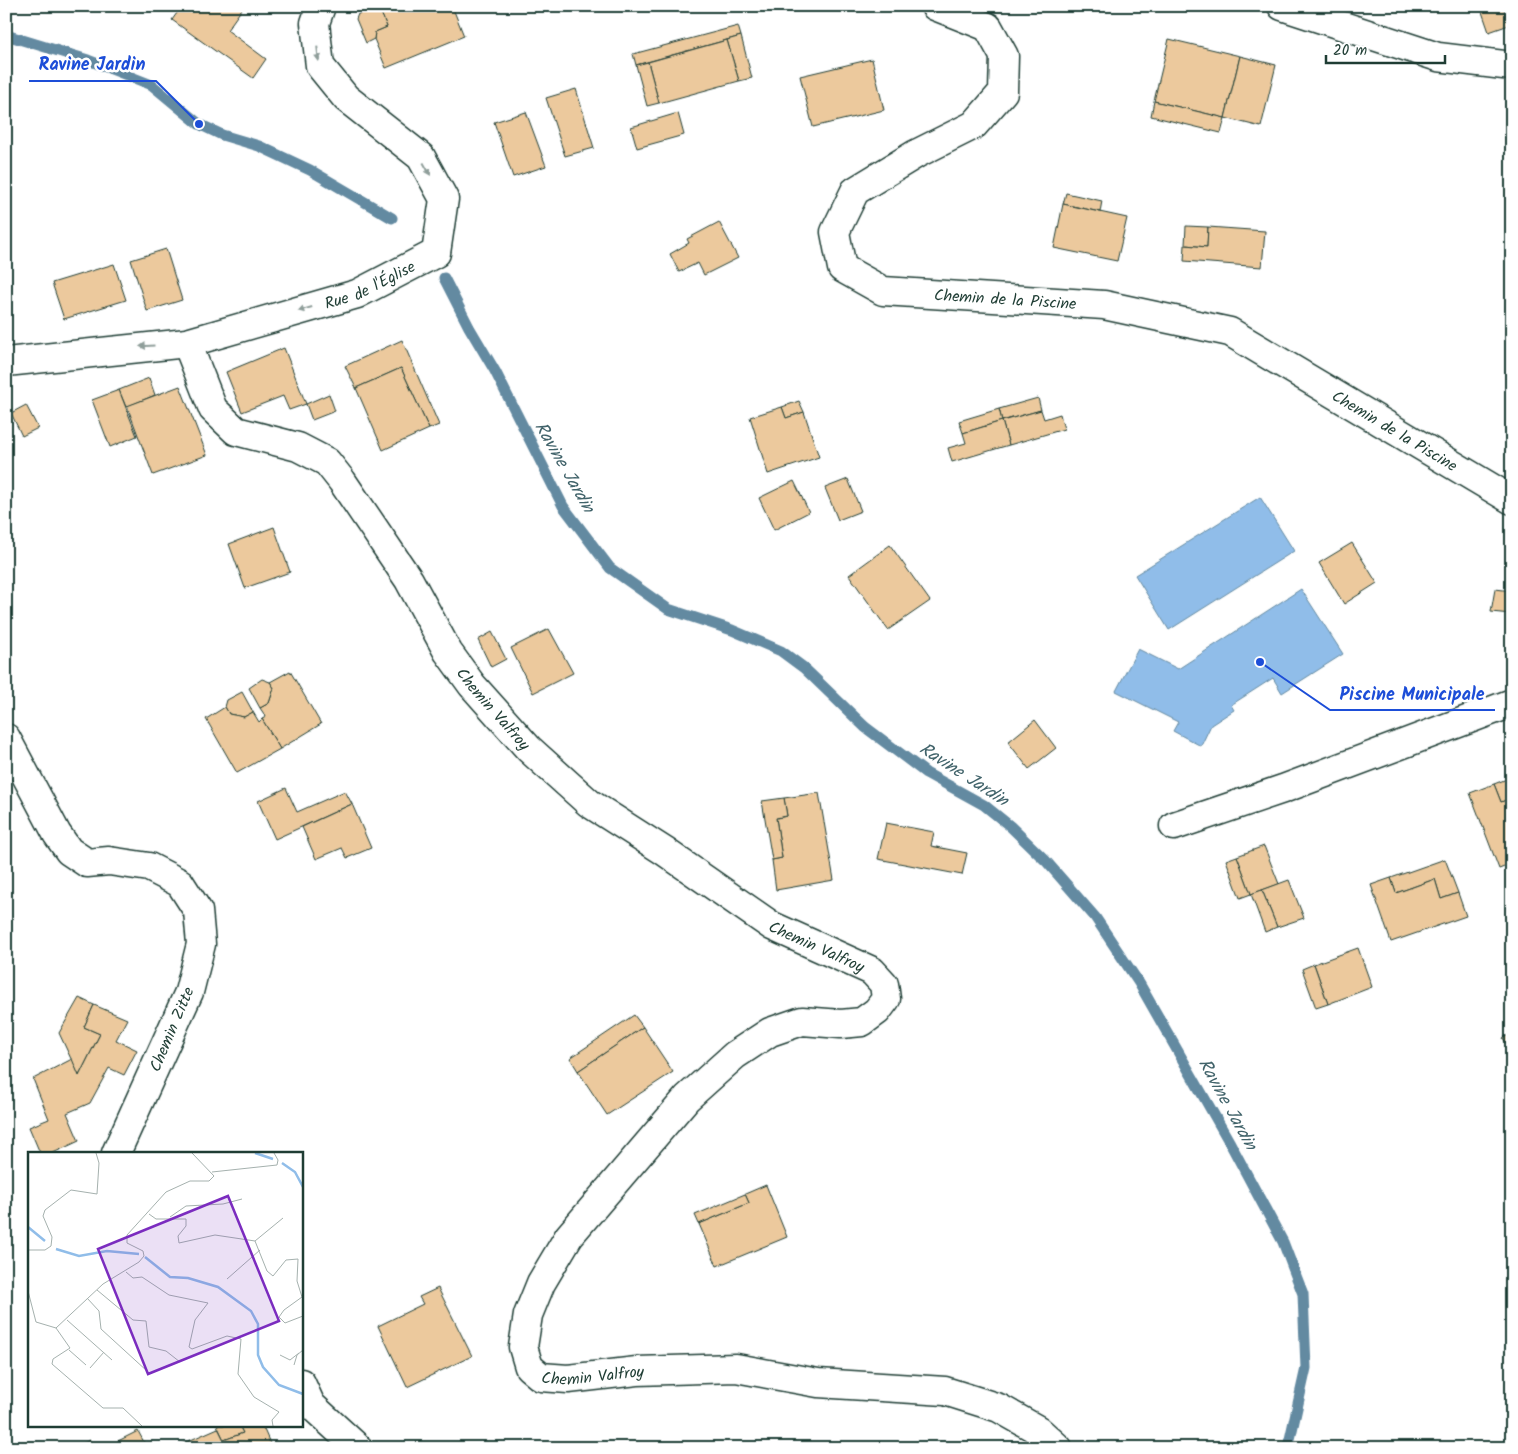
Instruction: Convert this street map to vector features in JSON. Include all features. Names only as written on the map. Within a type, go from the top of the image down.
[{"type":"street","name":"Rue de l'Église","points":[[6,362],[187,343],[357,294],[436,253],[444,199],[421,158],[346,98],[320,66],[315,24],[321,6]]},
{"type":"street","name":"Chemin de la Piscine","points":[[935,6],[988,27],[1004,56],[1002,92],[974,125],[916,154],[855,191],[835,232],[842,268],[883,291],[1104,305],[1230,332],[1512,500]]},
{"type":"street","points":[[1282,6],[1438,57],[1512,66]]},
{"type":"street","name":"Chemin Valfroy","points":[[187,343],[213,409],[236,431],[298,447],[327,462],[342,480],[409,580],[448,652],[472,685],[529,749],[589,803],[664,851],[772,926],[872,971],[884,984],[886,999],[877,1011],[862,1022],[841,1024],[802,1021],[770,1032],[735,1055],[687,1098],[569,1236],[540,1283],[528,1316],[523,1347],[529,1367],[541,1377],[568,1379],[637,1371],[736,1368],[818,1383],[945,1391],[999,1408],[1038,1430],[1058,1448]]},
{"type":"street","points":[[1174,826],[1283,789],[1512,703]]},
{"type":"street","name":"Chemin Zitte","points":[[6,738],[57,834],[69,852],[87,863],[109,861],[149,867],[180,883],[198,911],[201,944],[189,992],[116,1152]]},
{"type":"street","points":[[302,1385],[311,1405],[358,1448]]},
{"type":"water","points":[[1260,497],[1294,551],[1169,630],[1135,575]]},
{"type":"water","points":[[1301,589],[1343,654],[1282,693],[1273,678],[1231,705],[1234,710],[1211,725],[1201,746],[1173,731],[1178,722],[1116,691],[1138,649],[1178,669]]},
{"type":"building","points":[[182,6],[244,6],[227,30],[266,59],[253,78],[172,20]]},
{"type":"building","points":[[378,6],[452,6],[464,36],[386,68],[374,39],[375,32],[387,27]]},
{"type":"building","points":[[378,6],[387,27],[375,32],[374,39],[366,43],[356,19],[358,14]]},
{"type":"building","points":[[1480,6],[1503,6],[1509,25],[1489,32]]},
{"type":"building","points":[[738,26],[741,36],[636,65],[633,54]]},
{"type":"building","points":[[741,36],[752,78],[739,81],[727,40]]},
{"type":"building","points":[[1169,39],[1240,56],[1225,118],[1154,101]]},
{"type":"building","points":[[727,40],[739,81],[659,103],[648,62]]},
{"type":"building","points":[[1240,56],[1276,65],[1261,127],[1225,118]]},
{"type":"building","points":[[872,59],[884,110],[813,127],[800,76]]},
{"type":"building","points":[[648,62],[659,103],[647,106],[636,65]]},
{"type":"building","points":[[576,89],[594,148],[565,156],[546,98]]},
{"type":"building","points":[[1154,101],[1225,118],[1221,133],[1151,116]]},
{"type":"building","points":[[526,112],[546,166],[513,177],[494,122]]},
{"type":"building","points":[[678,113],[684,135],[637,148],[631,127]]},
{"type":"building","points":[[1066,193],[1102,201],[1100,212],[1063,204]]},
{"type":"building","points":[[1063,204],[1127,218],[1117,261],[1054,248]]},
{"type":"building","points":[[719,222],[738,258],[704,275],[698,263],[679,272],[670,254],[689,243],[687,239]]},
{"type":"building","points":[[1186,226],[1208,227],[1207,247],[1185,245]]},
{"type":"building","points":[[1208,227],[1265,231],[1262,267],[1184,261],[1185,245],[1207,247]]},
{"type":"building","points":[[166,249],[182,300],[147,311],[131,260]]},
{"type":"building","points":[[114,264],[126,300],[64,319],[52,283]]},
{"type":"building","points":[[402,340],[439,425],[429,429],[401,368],[356,388],[345,366]]},
{"type":"building","points":[[284,348],[306,404],[289,410],[283,396],[242,412],[226,372]]},
{"type":"building","points":[[401,368],[429,429],[383,450],[356,388]]},
{"type":"building","points":[[149,378],[155,395],[126,407],[119,390]]},
{"type":"building","points":[[180,386],[207,455],[153,475],[127,406]]},
{"type":"building","points":[[119,390],[137,436],[110,447],[92,400]]},
{"type":"building","points":[[329,394],[335,411],[312,420],[306,404]]},
{"type":"building","points":[[1038,398],[1041,410],[1002,421],[999,409]]},
{"type":"building","points":[[799,401],[804,412],[786,418],[782,407]]},
{"type":"building","points":[[26,405],[38,428],[22,436],[11,413]]},
{"type":"building","points":[[782,407],[786,418],[804,412],[819,457],[768,474],[750,417]]},
{"type":"building","points":[[999,409],[1002,421],[963,433],[959,421]]},
{"type":"building","points":[[1041,410],[1044,419],[1060,414],[1064,429],[1009,445],[1002,421]]},
{"type":"building","points":[[1002,421],[1009,445],[952,462],[948,448],[966,443],[963,433]]},
{"type":"building","points":[[848,479],[861,511],[838,520],[825,488]]},
{"type":"building","points":[[794,481],[809,512],[774,530],[759,498]]},
{"type":"building","points":[[274,527],[290,572],[245,588],[229,544]]},
{"type":"building","points":[[1352,543],[1377,583],[1344,604],[1319,563]]},
{"type":"building","points":[[890,545],[930,601],[888,630],[849,575]]},
{"type":"building","points":[[1495,589],[1512,591],[1511,614],[1491,612]]},
{"type":"building","points":[[549,629],[573,673],[533,693],[511,648]]},
{"type":"building","points":[[492,632],[506,659],[491,667],[478,640]]},
{"type":"building","points":[[290,671],[321,724],[280,749],[262,719],[266,717],[260,708],[269,703],[274,688],[270,682]]},
{"type":"building","points":[[262,679],[270,682],[274,688],[269,703],[260,708],[249,688]]},
{"type":"building","points":[[242,692],[253,712],[244,717],[229,714],[225,707],[227,700]]},
{"type":"building","points":[[225,707],[229,714],[244,717],[253,712],[259,722],[262,719],[280,749],[237,773],[206,719]]},
{"type":"building","points":[[1035,720],[1056,748],[1029,769],[1008,742]]},
{"type":"building","points":[[1512,777],[1512,798],[1501,802],[1494,784]]},
{"type":"building","points":[[1494,784],[1501,802],[1512,798],[1512,864],[1499,869],[1470,793]]},
{"type":"building","points":[[286,788],[297,812],[345,791],[352,804],[275,839],[258,801]]},
{"type":"building","points":[[819,793],[834,880],[776,890],[772,860],[782,858],[776,818],[787,816],[784,798]]},
{"type":"building","points":[[784,798],[787,816],[776,818],[782,858],[772,860],[762,801]]},
{"type":"building","points":[[352,804],[371,848],[347,858],[342,848],[316,859],[302,827]]},
{"type":"building","points":[[886,823],[934,832],[931,846],[967,853],[962,875],[878,859]]},
{"type":"building","points":[[1264,846],[1279,884],[1251,894],[1237,856]]},
{"type":"building","points":[[1237,856],[1251,894],[1240,898],[1226,860]]},
{"type":"building","points":[[1445,859],[1458,893],[1441,899],[1435,879],[1396,893],[1391,878]]},
{"type":"building","points":[[1391,878],[1396,893],[1435,879],[1441,899],[1458,893],[1466,916],[1391,942],[1371,885]]},
{"type":"building","points":[[1289,880],[1304,918],[1277,927],[1262,890]]},
{"type":"building","points":[[1262,890],[1277,927],[1265,932],[1251,894]]},
{"type":"building","points":[[1358,948],[1372,987],[1328,1004],[1314,964]]},
{"type":"building","points":[[1314,964],[1328,1004],[1316,1008],[1302,969]]},
{"type":"building","points":[[79,998],[94,1005],[84,1027],[100,1034],[79,1076],[59,1033]]},
{"type":"building","points":[[94,1005],[127,1019],[116,1040],[137,1050],[124,1075],[109,1068],[90,1103],[67,1113],[79,1141],[55,1152],[40,1152],[29,1127],[49,1119],[33,1079],[72,1059],[79,1076],[100,1034],[84,1027]]},
{"type":"building","points":[[634,1015],[643,1027],[578,1071],[570,1058]]},
{"type":"building","points":[[643,1027],[673,1072],[607,1115],[578,1071]]},
{"type":"building","points":[[1512,1033],[1512,1053],[1503,1038]]},
{"type":"building","points":[[766,1185],[787,1237],[717,1266],[699,1224],[749,1203],[745,1194]]},
{"type":"building","points":[[745,1194],[749,1203],[699,1224],[695,1215]]},
{"type":"building","points":[[438,1288],[472,1356],[407,1387],[378,1326],[423,1304],[419,1297]]},
{"type":"building","points":[[217,1426],[240,1426],[243,1433],[224,1440]]},
{"type":"building","points":[[240,1426],[262,1426],[272,1448],[177,1446],[218,1428],[224,1440],[243,1433]]},
{"type":"building","points":[[138,1431],[145,1444],[137,1448],[104,1448]]},
{"type":"building","points":[[90,1440],[95,1448],[73,1448]]},
{"type":"waterway","name":"Ravine Jardin","points":[[6,35],[88,60],[152,85],[199,124],[222,135],[259,146],[310,170],[392,218]]},
{"type":"waterway","name":"Ravine Jardin","points":[[444,278],[469,327],[495,371],[563,506],[610,568],[668,609],[732,630],[781,651],[804,668],[865,727],[926,773],[984,805],[1010,826],[1046,861],[1095,917],[1139,983],[1230,1143],[1283,1242],[1303,1294],[1306,1368],[1288,1448]]},
{"type":"place","name":"Ravine Jardin","points":[[199,124]]},
{"type":"place","name":"Piscine Municipale","points":[[1260,662]]}]
